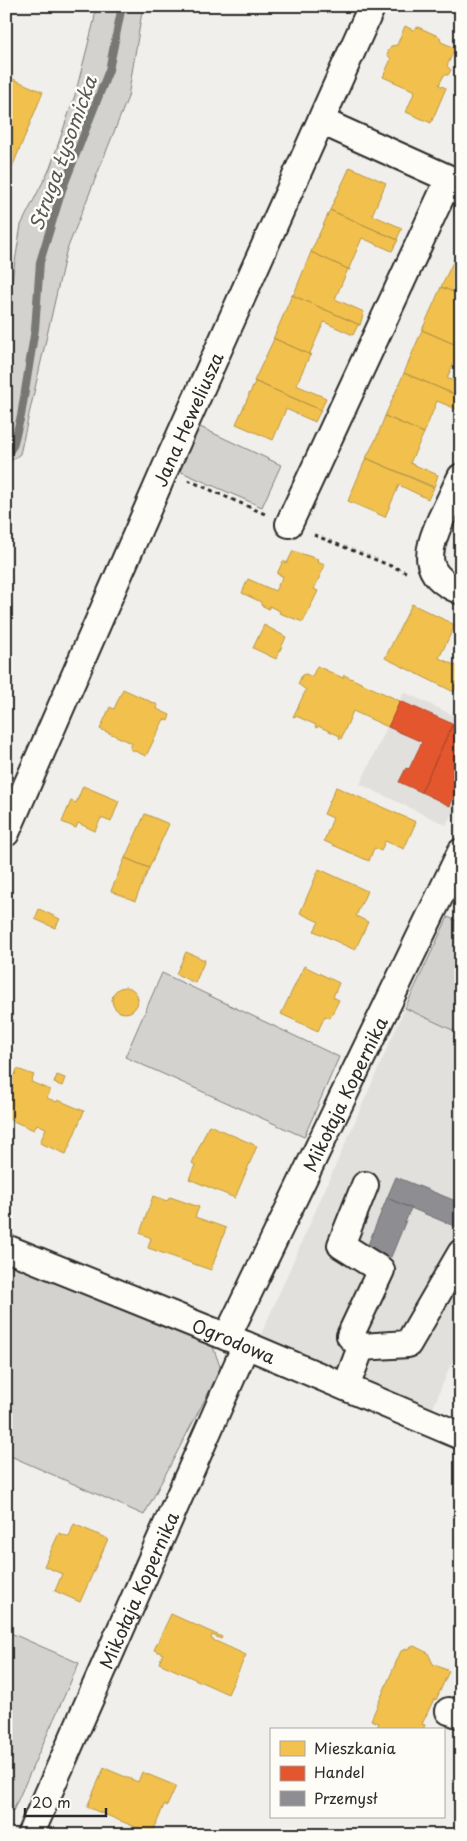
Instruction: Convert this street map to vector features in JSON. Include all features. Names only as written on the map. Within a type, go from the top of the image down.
[{"type":"street","name":"Jana Heweliusza","points":[[6,833],[165,469],[372,6]]},
{"type":"street","points":[[289,524],[455,181],[321,121]]},
{"type":"street","points":[[461,476],[432,539],[429,551],[432,567],[438,577],[461,591]]},
{"type":"street","name":"Mikołaja Kopernika","points":[[30,1835],[237,1341],[461,852]]},
{"type":"street","points":[[365,1184],[341,1244],[381,1270],[350,1336],[361,1347],[408,1344],[461,1253]]},
{"type":"street","name":"Ogrodowa","points":[[6,1248],[237,1341],[461,1436]]},
{"type":"street","points":[[346,1388],[361,1347]]},
{"type":"shaded area","points":[[96,6],[143,6],[128,97],[66,252],[20,454],[6,465],[6,317],[21,225],[50,168],[75,95]]},
{"type":"shaded area","points":[[198,426],[281,465],[262,507],[179,471]]},
{"type":"shaded area","points":[[404,692],[461,719],[461,814],[454,810],[446,825],[360,784]]},
{"type":"shaded area","points":[[448,917],[461,923],[461,1034],[405,1008]]},
{"type":"shaded area","points":[[162,973],[339,1057],[304,1137],[125,1057]]},
{"type":"shaded area","points":[[405,1008],[461,1034],[461,1340],[432,1410],[259,1339]]},
{"type":"shaded area","points":[[6,1261],[212,1344],[221,1369],[144,1515],[6,1454]]},
{"type":"shaded area","points":[[6,1631],[79,1663],[13,1811],[6,1808]]},
{"type":"building: Mieszkania","points":[[405,26],[413,30],[418,27],[440,37],[441,42],[455,48],[447,66],[451,70],[448,75],[444,75],[439,85],[446,88],[431,123],[406,112],[415,91],[383,77],[391,59],[387,54],[391,46],[397,45]]},
{"type":"building: Mieszkania","points":[[6,76],[43,92],[6,182]]},
{"type":"building: Mieszkania","points":[[350,167],[386,183],[372,215],[402,228],[398,240],[330,210]]},
{"type":"building: Mieszkania","points":[[330,210],[398,240],[392,251],[362,238],[349,268],[350,270],[311,252]]},
{"type":"building: Mieszkania","points":[[461,245],[461,295],[441,287]]},
{"type":"building: Mieszkania","points":[[311,252],[348,269],[335,299],[364,312],[360,325],[292,295]]},
{"type":"building: Mieszkania","points":[[441,287],[461,295],[461,347],[422,330]]},
{"type":"building: Mieszkania","points":[[292,295],[360,325],[358,325],[353,335],[324,322],[310,353],[311,355],[273,338]]},
{"type":"building: Mieszkania","points":[[422,330],[461,347],[447,378],[461,384],[461,397],[404,373]]},
{"type":"building: Mieszkania","points":[[273,338],[311,355],[296,385],[326,398],[321,410],[254,381]]},
{"type":"building: Mieszkania","points":[[404,373],[461,397],[461,411],[437,401],[424,433],[385,416]]},
{"type":"building: Mieszkania","points":[[254,381],[321,410],[315,422],[286,409],[273,440],[236,424]]},
{"type":"building: Mieszkania","points":[[385,416],[424,433],[410,463],[438,475],[434,487],[366,458]]},
{"type":"building: Mieszkania","points":[[366,458],[434,488],[428,499],[399,485],[385,517],[348,501]]},
{"type":"building: Mieszkania","points":[[293,551],[318,559],[317,562],[325,565],[314,589],[318,591],[303,622],[279,613],[280,611],[269,606],[269,609],[261,605],[261,602],[242,593],[248,579],[275,591],[283,576],[277,574],[283,561],[287,563]]},
{"type":"building: Mieszkania","points":[[412,604],[455,625],[439,658],[461,668],[461,677],[454,692],[385,658]]},
{"type":"building: Mieszkania","points":[[264,625],[286,637],[276,659],[253,648]]},
{"type":"building: Mieszkania","points":[[317,666],[343,678],[344,675],[400,701],[388,727],[353,711],[341,739],[339,738],[340,736],[318,726],[317,728],[315,727],[316,725],[296,716],[293,717],[306,690],[298,684],[302,675],[306,674],[312,677]]},
{"type":"building: Mieszkania","points":[[123,689],[158,705],[157,709],[170,715],[168,721],[164,719],[146,756],[130,749],[132,743],[100,729],[110,707],[114,709]]},
{"type":"building: Mieszkania","points":[[83,786],[119,801],[111,822],[101,818],[95,831],[78,823],[76,828],[62,822],[71,801],[76,803]]},
{"type":"building: Mieszkania","points":[[336,787],[416,822],[404,849],[385,841],[381,851],[374,848],[369,861],[324,841],[333,818],[324,814]]},
{"type":"building: Mieszkania","points":[[145,814],[169,824],[149,868],[125,858]]},
{"type":"building: Mieszkania","points":[[125,858],[149,868],[135,901],[111,891]]},
{"type":"building: Mieszkania","points":[[319,869],[367,891],[356,916],[368,922],[355,950],[314,931],[319,922],[300,913]]},
{"type":"building: Mieszkania","points":[[39,909],[60,919],[55,928],[35,919]]},
{"type":"building: Mieszkania","points":[[186,952],[205,960],[195,983],[176,974]]},
{"type":"building: Mieszkania","points":[[304,966],[339,983],[333,997],[339,1000],[330,1018],[325,1016],[318,1031],[281,1014]]},
{"type":"building: Mieszkania","points":[[125,987],[134,991],[138,1000],[134,1009],[125,1013],[116,1009],[112,1000],[116,991]]},
{"type":"building: Mieszkania","points":[[17,1069],[34,1075],[31,1082],[50,1090],[47,1098],[57,1102],[58,1100],[84,1111],[66,1154],[40,1143],[46,1128],[37,1124],[34,1130],[6,1118],[6,1072],[15,1075]]},
{"type":"building: Mieszkania","points":[[57,1075],[65,1078],[62,1086],[54,1083]]},
{"type":"building: Mieszkania","points":[[209,1125],[257,1146],[235,1198],[189,1179],[195,1165],[192,1163]]},
{"type":"building: Mieszkania","points":[[153,1196],[167,1201],[170,1197],[199,1207],[195,1217],[226,1228],[211,1270],[148,1248],[151,1238],[140,1233]]},
{"type":"building: Mieszkania","points":[[74,1524],[108,1539],[80,1602],[55,1591],[62,1574],[44,1566],[59,1533],[69,1537]]},
{"type":"building: Mieszkania","points":[[171,1614],[222,1637],[221,1639],[212,1635],[211,1639],[246,1655],[228,1694],[159,1663],[163,1654],[154,1650]]},
{"type":"building: Mieszkania","points":[[414,1646],[428,1653],[433,1664],[449,1671],[436,1700],[434,1699],[422,1724],[425,1725],[424,1728],[377,1728],[379,1723],[371,1720],[401,1651]]},
{"type":"building: Mieszkania","points":[[104,1768],[138,1782],[142,1772],[176,1786],[167,1806],[164,1805],[152,1834],[87,1807]]},
{"type":"building: Handel","points":[[400,701],[453,724],[421,792],[399,782],[406,768],[409,769],[422,742],[388,727]]},
{"type":"building: Handel","points":[[452,725],[461,729],[461,781],[450,806],[421,792]]},
{"type":"building: Przemysł","points":[[396,1177],[461,1203],[461,1229],[387,1198]]},
{"type":"building: Przemysł","points":[[387,1198],[411,1208],[391,1257],[367,1247]]},
{"type":"waterway","name":"Struga Łysomicka","points":[[6,456],[13,446],[21,416],[35,329],[40,262],[62,190],[109,70],[122,6]]}]
